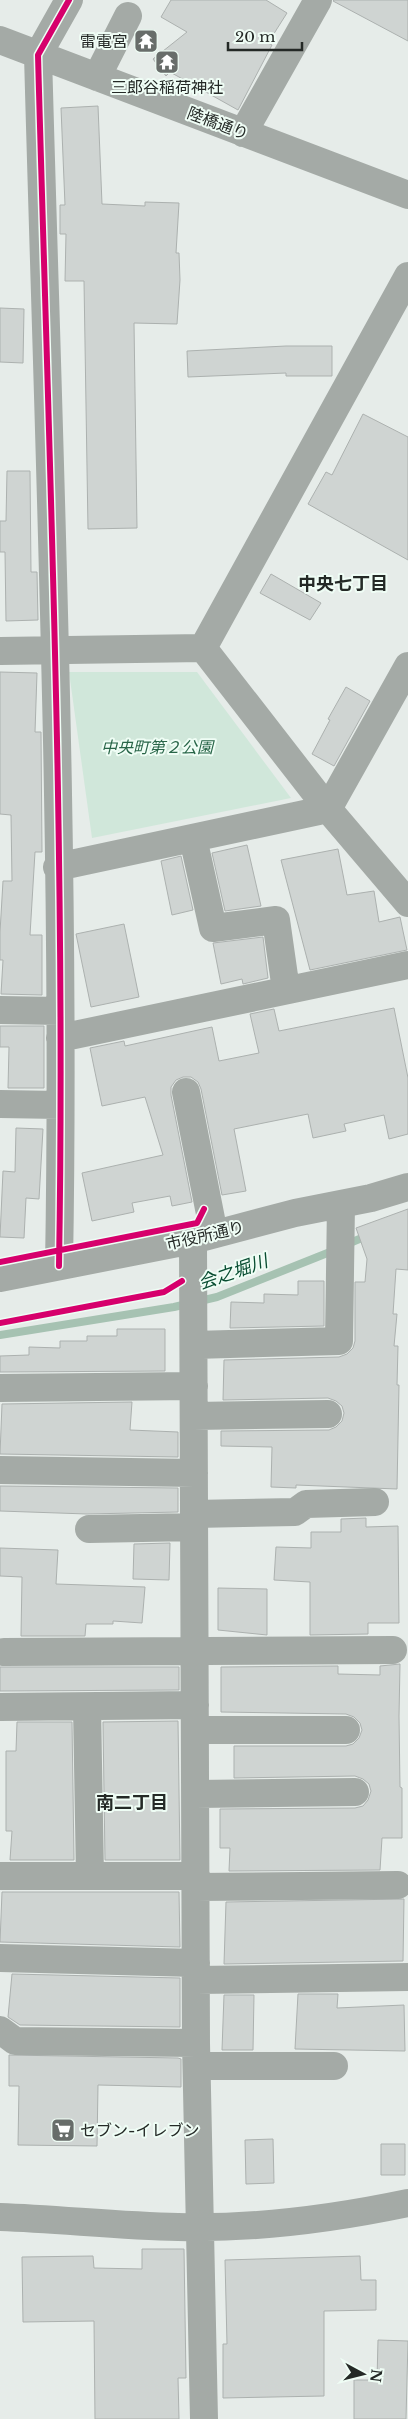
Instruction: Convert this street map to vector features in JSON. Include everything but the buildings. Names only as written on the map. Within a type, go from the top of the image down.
[{"type":"street","points":[[59,1266],[60,1011],[54,650],[38,55],[69,0]]},
{"type":"street","points":[[244,133],[318,0]]},
{"type":"street","points":[[97,77],[128,16]]},
{"type":"street","name":"陸橋通り","points":[[0,40],[408,195]]},
{"type":"street","points":[[203,648],[408,276]]},
{"type":"street","points":[[0,650],[203,648]]},
{"type":"street","points":[[203,648],[328,809],[408,904]]},
{"type":"street","points":[[57,867],[328,809],[408,666]]},
{"type":"street","points":[[192,838],[213,928],[276,920],[286,990]]},
{"type":"street","points":[[60,1038],[408,965]]},
{"type":"street","points":[[0,1010],[60,1011]]},
{"type":"street","points":[[186,1092],[203,1237],[194,1304],[194,1652],[197,1971],[195,2168],[200,2227],[204,2419]]},
{"type":"street","points":[[0,1104],[60,1105]]},
{"type":"street","name":"市役所通り","points":[[0,1278],[203,1237],[296,1213],[371,1198],[408,1187]]},
{"type":"street","points":[[194,1345],[339,1341],[341,1204]]},
{"type":"street","points":[[0,1388],[194,1386]]},
{"type":"street","points":[[194,1416],[328,1414]]},
{"type":"street","points":[[0,1470],[194,1473]]},
{"type":"street","points":[[90,1529],[295,1512],[306,1504],[375,1502]]},
{"type":"street","points":[[4,1652],[393,1650]]},
{"type":"street","points":[[0,1707],[87,1707],[346,1730]]},
{"type":"street","points":[[87,1707],[90,1876]]},
{"type":"street","points":[[196,1794],[355,1792]]},
{"type":"street","points":[[0,1876],[90,1876],[196,1882],[398,1885]]},
{"type":"street","points":[[0,1958],[197,1971],[408,1977]]},
{"type":"street","points":[[0,2030],[15,2042],[334,2066]]},
{"type":"street","points":[[0,2217],[105,2218],[200,2227],[308,2221],[350,2216],[408,2203]]},
{"type":"green space","name":"中央町第２公園","points":[[69,672],[197,672],[291,798],[92,838]]},
{"type":"waterway","name":"会之堀川","points":[[345,1245],[369,1235]]},
{"type":"waterway","name":"会之堀川","points":[[0,1335],[174,1307],[217,1297],[335,1250]]},
{"type":"cycle path","points":[[59,1266],[61,1115],[58,812],[38,55],[69,0]]},
{"type":"cycle path","points":[[0,1262],[197,1223],[204,1209]]},
{"type":"cycle path","points":[[0,1323],[164,1292],[182,1281]]},
{"type":"place","name":"雷電宮","points":[[146,41]]},
{"type":"place","name":"三郎谷稲荷神社","points":[[167,62]]},
{"type":"place","name":"セブン-イレブン","points":[[63,2130]]},
{"type":"district","name":"中央七丁目","points":[[343,584]]},
{"type":"district","name":"南二丁目","points":[[132,1803]]}]
